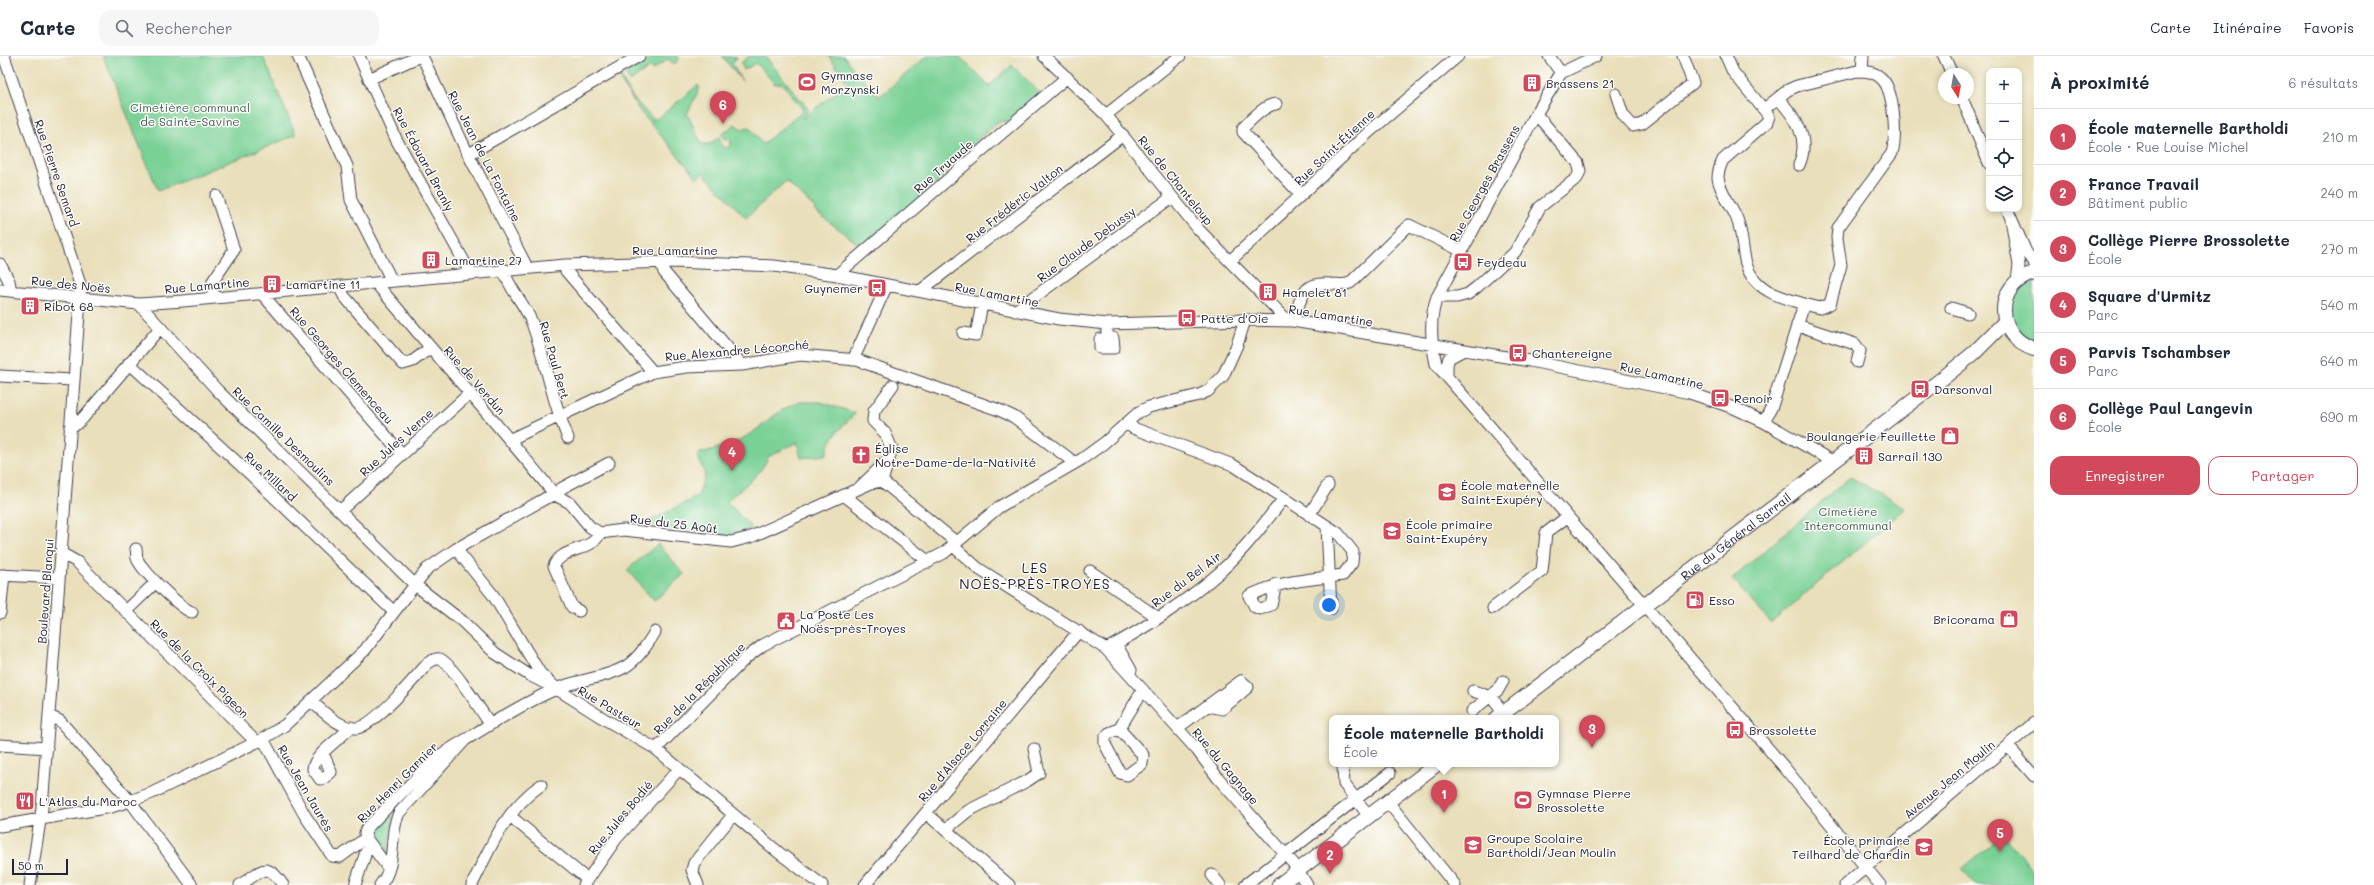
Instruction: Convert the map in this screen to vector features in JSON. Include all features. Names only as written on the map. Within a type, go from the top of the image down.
[{"type":"main road","points":[[2034,273],[2018,281],[2007,295],[2004,304],[2005,322],[2008,329],[2018,342],[2034,349]]},
{"type":"main road","name":"Rue du Général Sarrail","points":[[1974,354],[2005,322]]},
{"type":"main road","name":"Rue du Général Sarrail","points":[[1501,715],[1974,354],[1994,342],[2018,342]]},
{"type":"main road","points":[[1279,885],[1433,767]]},
{"type":"street","name":"Rue Pierre Semard","points":[[4,56],[80,282],[80,298]]},
{"type":"street","points":[[298,56],[347,166],[351,200],[392,280]]},
{"type":"street","name":"Rue Édouard Branly","points":[[359,56],[396,139],[470,272]]},
{"type":"street","points":[[469,154],[639,56]]},
{"type":"street","points":[[1106,115],[1180,56]]},
{"type":"street","name":"Rue Saint-Étienne","points":[[1230,261],[1369,132],[1458,56]]},
{"type":"street","points":[[1549,56],[1561,73],[1596,56]]},
{"type":"street","points":[[1616,94],[1624,115],[1633,126],[1642,124],[1693,83],[1683,56]]},
{"type":"street","points":[[1726,56],[1733,72],[1769,116],[1767,122],[1723,160],[1719,168],[1718,178],[1721,187],[1738,221],[1747,267],[1754,279],[1764,289],[1774,295],[1820,308],[1830,304],[1842,265],[1837,238],[1838,228],[1892,153],[1896,140],[1896,128],[1887,87],[1876,74],[1862,70],[1797,86],[1764,109]]},
{"type":"street","points":[[1862,70],[1863,56]]},
{"type":"street","points":[[1944,56],[1949,68]]},
{"type":"street","points":[[369,79],[423,57]]},
{"type":"street","name":"Rue Jean de La Fontaine","points":[[423,57],[469,154],[527,267]]},
{"type":"street","name":"Rue de Chanteloup","points":[[1048,57],[1106,115],[1199,230],[1290,321]]},
{"type":"street","name":"Rue Georges Brassens","points":[[1561,73],[1536,114],[1437,297],[1432,310],[1432,346],[1436,364],[1643,606],[1739,715],[1880,885]]},
{"type":"street","name":"Rue Truaude","points":[[837,275],[1067,77]]},
{"type":"street","points":[[1778,98],[1800,126],[1803,142],[1803,156],[1798,165]]},
{"type":"street","points":[[1276,104],[1270,105],[1251,120],[1243,128],[1243,132],[1301,195]]},
{"type":"street","points":[[1964,104],[1986,156]]},
{"type":"street","points":[[1437,297],[1457,297],[1468,294],[1477,287],[1515,252],[1540,207],[1577,178],[1580,171],[1578,163],[1536,114]]},
{"type":"street","name":"Rue Frédéric Valton","points":[[920,291],[1123,135]]},
{"type":"street","points":[[213,298],[213,281],[234,250],[216,196]]},
{"type":"street","name":"Rue Claude Debussy","points":[[1015,311],[1172,197]]},
{"type":"street","points":[[2009,214],[2034,264]]},
{"type":"street","points":[[2009,214],[2019,265],[2018,281]]},
{"type":"street","points":[[1290,321],[1304,293],[1310,286],[1316,283],[1344,286],[1350,283],[1409,225],[1462,251]]},
{"type":"street","points":[[661,263],[664,272],[742,365]]},
{"type":"street","name":"Rue Lamartine","points":[[139,304],[262,294],[527,267],[661,263],[748,264],[837,275],[1059,319],[1107,324],[1245,320],[1290,321],[1432,346],[1464,350],[1690,393],[1734,408],[1764,422],[1832,461]]},
{"type":"street","points":[[0,264],[9,281],[5,291]]},
{"type":"street","points":[[565,265],[566,271],[653,372]]},
{"type":"street","name":"Rue Paul Bert","points":[[502,269],[532,324],[559,416],[568,438]]},
{"type":"street","name":"Rue de Verdun","points":[[376,283],[468,394],[511,439],[555,495]]},
{"type":"street","points":[[854,360],[887,285]]},
{"type":"street","points":[[339,286],[344,296],[404,364],[413,361],[430,348]]},
{"type":"street","name":"Rue des Noës","points":[[5,291],[139,304]]},
{"type":"street","name":"Rue Georges Clemenceau","points":[[262,294],[402,454]]},
{"type":"street","name":"Boulevard Blanqui","points":[[30,885],[41,820],[50,716],[72,380],[80,298]]},
{"type":"street","name":"Rue Camille Desmoulins","points":[[139,304],[218,390],[341,510],[414,584],[462,621],[495,653],[557,689]]},
{"type":"street","points":[[963,333],[976,335],[982,304]]},
{"type":"street","points":[[1764,422],[1772,406],[1804,304]]},
{"type":"street","points":[[1951,308],[1968,313]]},
{"type":"street","name":"Rue de la République","points":[[656,748],[746,658],[763,645],[929,562],[955,544],[999,507],[1075,463],[1104,443],[1128,422],[1149,407],[1199,395],[1216,385],[1223,376],[1237,345],[1245,320]]},
{"type":"street","points":[[1107,324],[1107,338]]},
{"type":"street","points":[[1797,325],[1855,344],[1860,351],[1857,362]]},
{"type":"street","points":[[70,427],[77,424],[83,418],[160,328]]},
{"type":"street","points":[[1447,376],[1447,365],[1449,358],[1464,350]]},
{"type":"street","name":"Rue Alexandre Lécorché","points":[[511,439],[653,372],[686,367],[742,365],[800,355],[854,360],[1014,417],[1075,463]]},
{"type":"street","name":"Rue Millard","points":[[129,363],[250,474],[393,611]]},
{"type":"street","points":[[0,376],[72,380]]},
{"type":"street","points":[[877,478],[890,458],[892,449],[889,441],[873,421],[874,411],[893,385]]},
{"type":"street","name":"Rue Jules Verne","points":[[341,510],[468,394]]},
{"type":"street","points":[[1128,422],[1139,431],[1233,465],[1338,533],[1353,552],[1352,563],[1343,575],[1289,580],[1276,584]]},
{"type":"street","points":[[0,826],[41,820],[130,801],[152,793],[259,741],[285,725],[312,702],[365,650],[393,611],[427,569],[456,549],[527,508],[555,495],[562,488],[608,463]]},
{"type":"street","name":"Rue du 25 Août","points":[[600,533],[624,530],[731,542],[751,537],[845,496],[877,478]]},
{"type":"street","name":"Rue du Gagnage","points":[[877,478],[955,544],[979,569],[1079,631],[1111,646],[1143,690],[1298,870],[1308,885]]},
{"type":"street","points":[[1309,515],[1328,485]]},
{"type":"street","points":[[555,495],[570,503],[590,527],[600,533],[598,539],[564,555],[556,561],[554,566],[572,607],[579,611]]},
{"type":"street","points":[[845,496],[929,562]]},
{"type":"street","name":"Rue du Bel Air","points":[[1111,646],[1157,617],[1219,573],[1236,556],[1284,498]]},
{"type":"street","points":[[1493,608],[1542,571],[1546,533],[1567,517]]},
{"type":"street","points":[[1327,526],[1331,609]]},
{"type":"street","points":[[136,549],[137,560],[156,582],[186,610],[192,612]]},
{"type":"street","name":"Rue Pasteur","points":[[456,549],[493,595],[540,673],[557,689],[600,717],[656,748],[734,815],[822,885]]},
{"type":"street","name":"Rue de la Croix Pigeon","points":[[61,553],[77,562],[259,741]]},
{"type":"street","points":[[1090,571],[1157,617]]},
{"type":"street","points":[[0,613],[2,575],[59,578]]},
{"type":"street","points":[[126,611],[156,582]]},
{"type":"street","name":"Rue d'Alsace Lorraine","points":[[865,885],[1079,631]]},
{"type":"street","name":"Rue Henri Garnier","points":[[355,885],[369,842],[365,833],[367,828],[437,756],[490,724],[557,689],[582,679],[611,673],[626,666],[637,656],[655,632]]},
{"type":"street","points":[[512,664],[519,661],[526,652]]},
{"type":"street","points":[[312,702],[329,715],[351,727],[362,727],[434,659],[446,663],[490,724]]},
{"type":"street","points":[[1472,711],[1491,697],[1498,690],[1503,681]]},
{"type":"street","points":[[1119,729],[1143,690]]},
{"type":"street","points":[[1473,691],[1491,697],[1500,715]]},
{"type":"street","points":[[1177,728],[1208,706]]},
{"type":"street","points":[[50,716],[60,721],[130,801],[192,885]]},
{"type":"street","name":"Avenue Jean Moulin","points":[[1845,885],[2034,723]]},
{"type":"street","points":[[323,753],[351,727]]},
{"type":"street","name":"Rue Henri Garnier","points":[[380,885],[385,879],[388,868],[399,813],[465,740]]},
{"type":"street","name":"Rue Jean Jaurès","points":[[259,741],[307,820],[332,856],[340,857],[369,842]]},
{"type":"street","points":[[0,745],[47,748]]},
{"type":"street","points":[[2008,746],[2034,776]]},
{"type":"street","points":[[945,830],[968,811],[1027,782],[1039,774],[1034,749]]},
{"type":"street","points":[[1343,768],[1344,784],[1369,816]]},
{"type":"street","name":"Rue Jules Bodié","points":[[586,882],[616,839],[679,769]]},
{"type":"street","points":[[1245,885],[1390,773]]},
{"type":"street","points":[[472,885],[498,830],[529,794],[542,785]]},
{"type":"street","points":[[1388,802],[1455,885]]},
{"type":"street","points":[[388,807],[399,813]]},
{"type":"street","points":[[926,813],[1009,885]]},
{"type":"street","points":[[698,885],[692,870],[694,863],[734,815]]},
{"type":"street","points":[[510,816],[586,882]]},
{"type":"street","points":[[369,842],[388,868]]},
{"type":"street","points":[[240,885],[262,871],[269,869],[273,871],[283,885]]},
{"type":"street","points":[[1212,875],[1220,885]]},
{"type":"green space","name":"Cimetière communal de Sainte-Savine","points":[[103,56],[263,56],[296,135],[158,191]]},
{"type":"green space","points":[[655,56],[678,56],[679,60],[674,64],[668,59],[652,70],[650,67],[630,82],[625,74]]},
{"type":"green space","points":[[722,56],[737,58],[732,64],[742,81]]},
{"type":"green space","points":[[749,56],[765,56],[809,110],[802,119],[848,83],[828,56],[844,56],[879,97],[927,56],[959,56],[989,86],[1012,65],[1041,94],[1008,121],[998,122],[943,170],[944,177],[862,247],[814,210],[815,208],[786,181],[746,218],[703,173],[697,178],[639,110],[619,78],[621,77],[633,98],[653,119],[657,119],[698,85],[700,88],[687,114],[702,144],[709,144],[719,137],[723,148],[730,147],[731,140],[723,138],[721,135],[735,124],[741,129],[749,127],[763,144],[803,110],[784,85],[781,83],[775,84],[756,63],[744,70],[741,63]]},
{"type":"green space","points":[[2034,279],[2034,342],[2023,335],[2016,327],[2011,319],[2010,310],[2011,302],[2016,294],[2023,286]]},
{"type":"green space","points":[[800,402],[820,402],[856,413],[834,437],[826,455],[801,458],[797,442],[768,457],[761,470],[727,502],[752,528],[729,536],[644,524],[698,496],[705,475],[697,454],[725,446],[744,438],[786,408]]},
{"type":"green space","name":"Cimetière Intercommunal","points":[[1850,477],[1906,508],[1771,623],[1732,579]]},
{"type":"green space","points":[[658,544],[684,574],[654,601],[627,570]]},
{"type":"green space","points":[[388,814],[393,818],[387,855],[385,855],[369,832],[385,815]]},
{"type":"green space","points":[[2003,834],[2034,872],[2034,885],[1975,885],[1962,869]]},
{"type":"place","name":"Gymnase Morzynski","points":[[807,82]]},
{"type":"place","name":"Brassens 21","points":[[1532,83]]},
{"type":"place","name":"Collège Paul Langevin","points":[[723,124]]},
{"type":"place","name":"Lamartine 27","points":[[431,260]]},
{"type":"place","name":"Feydeau","points":[[1463,262]]},
{"type":"place","name":"Lamartine 11","points":[[272,284]]},
{"type":"place","name":"Guynemer","points":[[877,288]]},
{"type":"place","name":"Hamelet 81","points":[[1268,292]]},
{"type":"place","name":"Ribot 68","points":[[30,306]]},
{"type":"place","name":"Patte d'Oie","points":[[1187,318]]},
{"type":"place","name":"Chantereigne","points":[[1518,353]]},
{"type":"place","name":"Darsonval","points":[[1920,389]]},
{"type":"place","name":"Renoir","points":[[1720,398]]},
{"type":"place","name":"Boulangerie Feuillette","points":[[1950,436]]},
{"type":"place","name":"Église Notre-Dame-de-la-Nativité","points":[[861,455]]},
{"type":"place","name":"Sarrail 130","points":[[1864,456]]},
{"type":"place","name":"Square d'Urmitz","points":[[732,471]]},
{"type":"place","name":"École maternelle Saint-Exupéry","points":[[1447,492]]},
{"type":"place","name":"École primaire Saint-Exupéry","points":[[1392,531]]},
{"type":"place","name":"Esso","points":[[1695,600]]},
{"type":"place","name":"Bricorama","points":[[2009,619]]},
{"type":"place","name":"La Poste Les Noës-près-Troyes","points":[[786,621]]},
{"type":"place","name":"Brossolette","points":[[1735,730]]},
{"type":"place","name":"Collège Pierre Brossolette","points":[[1592,748]]},
{"type":"place","name":"Gymnase Pierre Brossolette","points":[[1523,800]]},
{"type":"place","name":"L'Atlas du Maroc","points":[[25,801]]},
{"type":"place","name":"École maternelle Bartholdi","points":[[1444,813]]},
{"type":"place","name":"Groupe Scolaire Bartholdi/Jean Moulin","points":[[1473,845]]},
{"type":"place","name":"École primaire Teilhard de Chardin","points":[[1924,847]]},
{"type":"place","name":"Parvis Tschambser","points":[[2000,852]]},
{"type":"place","name":"France Travail","points":[[1330,874]]},
{"type":"district","name":"LES NOËS-PRÈS-TROYES","points":[[1035,576]]}]
